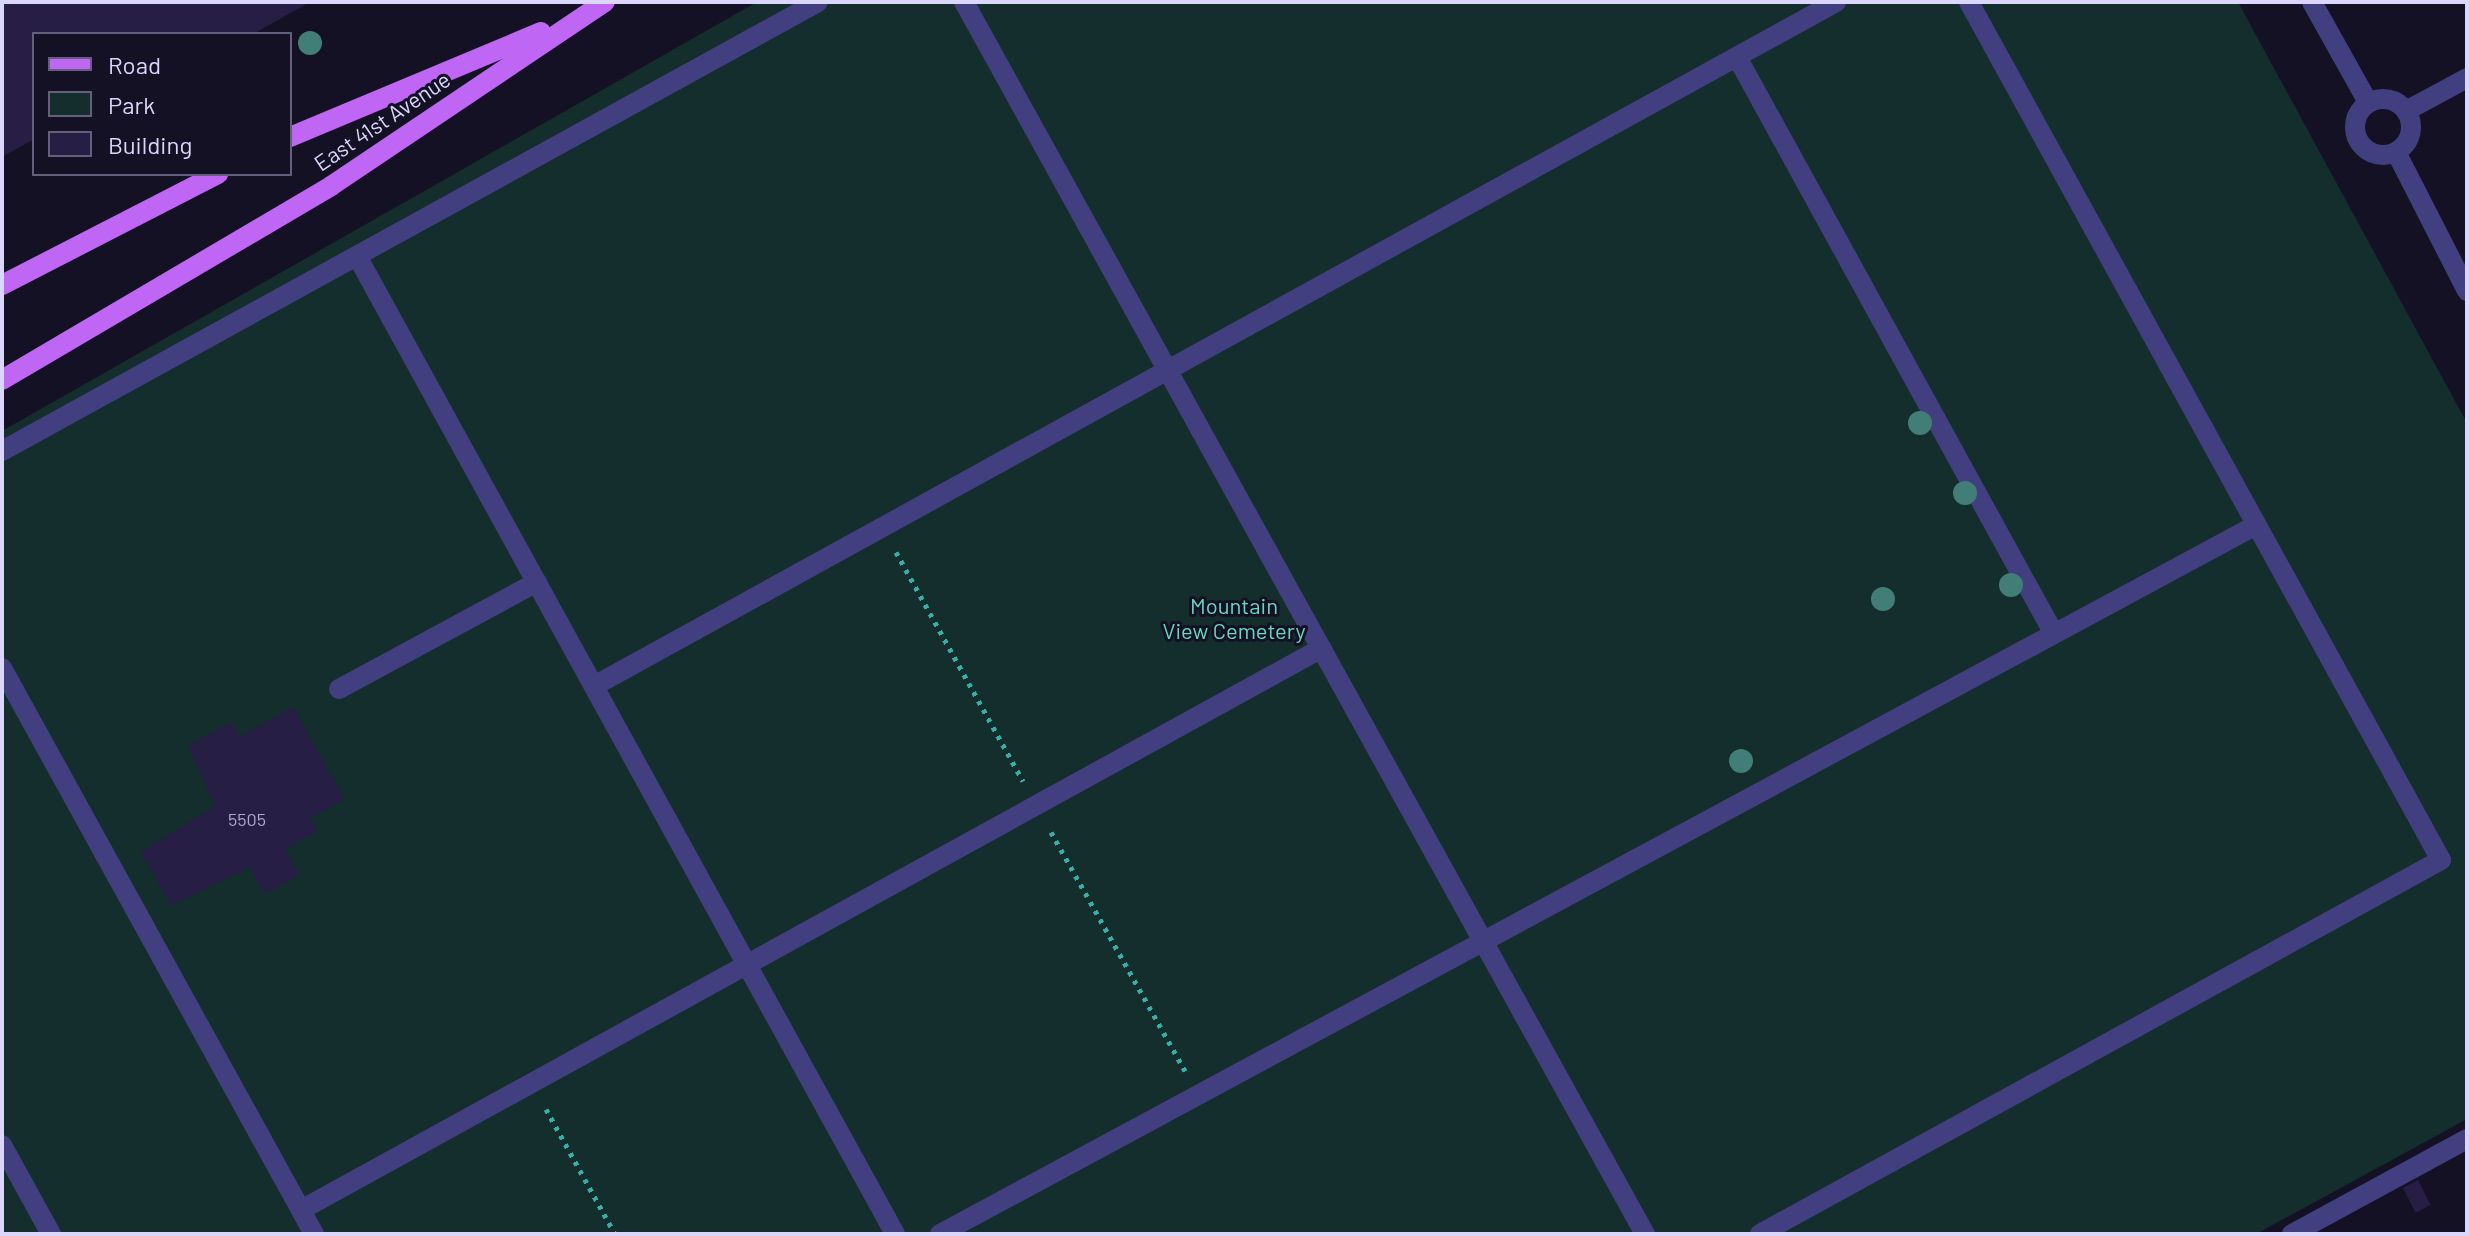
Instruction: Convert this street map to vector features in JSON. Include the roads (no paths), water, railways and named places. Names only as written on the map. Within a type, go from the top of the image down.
[{"type":"main road","name":"East 41st Avenue","points":[[2,380],[331,186],[578,17],[605,2]]},
{"type":"main road","name":"East 41st Avenue","points":[[292,136],[578,17]]},
{"type":"main road","points":[[2,285],[214,176]]},
{"type":"street","points":[[2,451],[818,2]]},
{"type":"street","points":[[964,2],[1322,648],[1477,938],[1645,1234]]},
{"type":"street","points":[[594,686],[1836,2]]},
{"type":"street","points":[[1760,1234],[2441,860],[1969,2]]},
{"type":"street","points":[[2312,2],[2368,102]]},
{"type":"street","points":[[1737,57],[2053,632]]},
{"type":"street","points":[[2406,111],[2467,78]]},
{"type":"street","points":[[2393,100],[2406,111],[2411,129],[2396,152],[2377,154],[2360,145],[2356,117],[2368,102],[2393,100]]},
{"type":"street","points":[[2396,152],[2467,291]]},
{"type":"street","points":[[357,256],[895,1234]]},
{"type":"street","points":[[940,1234],[1477,938],[2256,525]]},
{"type":"street","points":[[339,689],[537,582]]},
{"type":"street","points":[[301,1210],[1322,648]]},
{"type":"street","points":[[2,668],[314,1234]]},
{"type":"street","points":[[2292,1234],[2467,1139]]},
{"type":"street","points":[[2,1145],[51,1234]]},
{"type":"park label","name":"Mountain View Cemetery","points":[[1234,618]]}]
